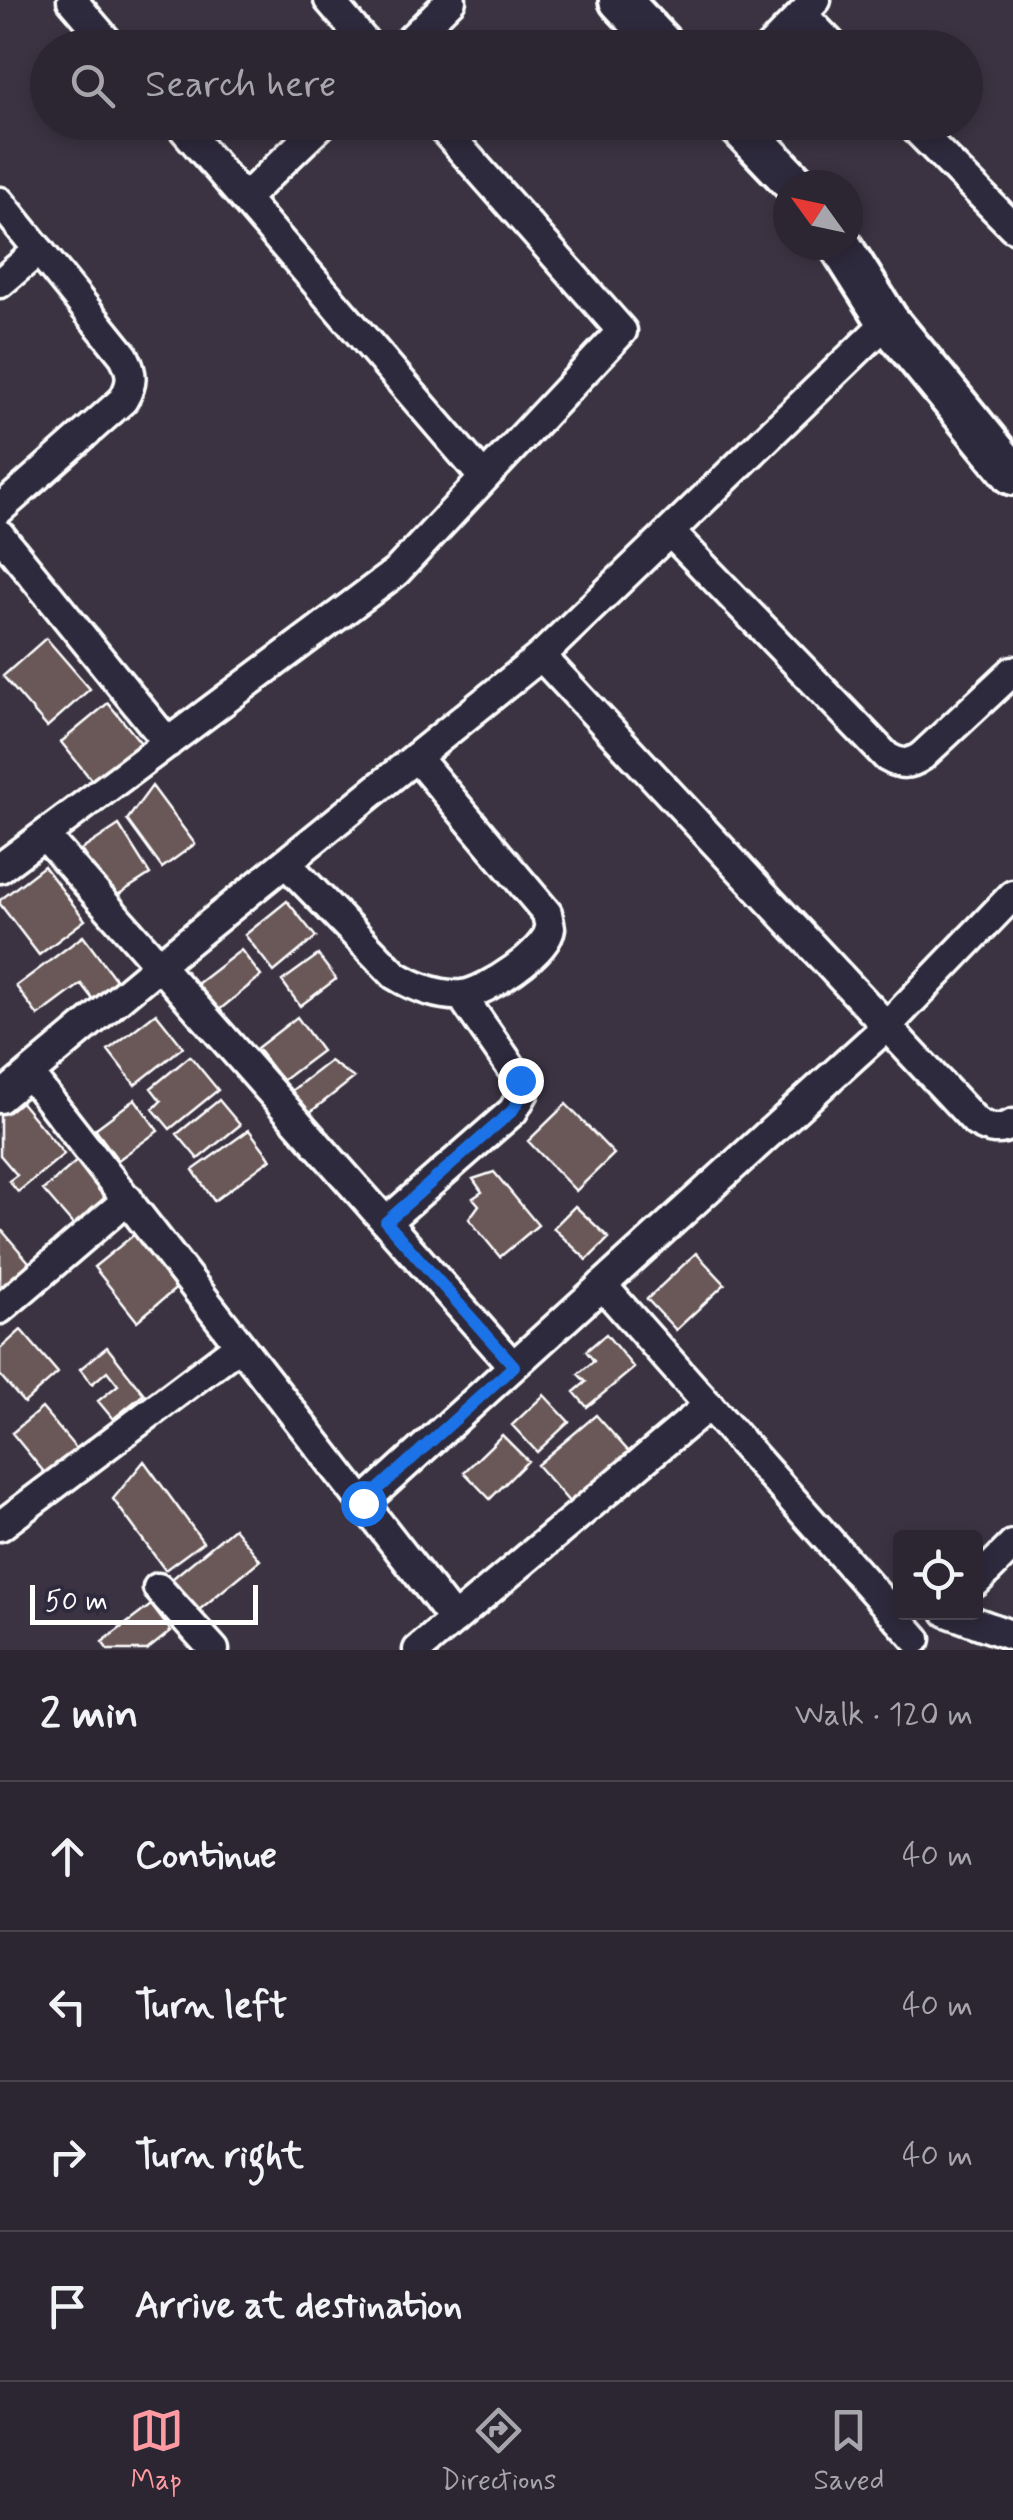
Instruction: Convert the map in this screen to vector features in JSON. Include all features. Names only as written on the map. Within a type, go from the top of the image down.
[{"type":"street","points":[[72,0],[98,30]]},
{"type":"street","points":[[329,0],[355,30]]},
{"type":"street","points":[[420,30],[451,0]]},
{"type":"street","points":[[620,0],[648,30]]},
{"type":"street","points":[[787,30],[809,7],[824,30]]},
{"type":"street","points":[[193,140],[484,478]]},
{"type":"street","points":[[244,199],[305,140]]},
{"type":"street","points":[[0,868],[396,572],[622,331],[453,140]]},
{"type":"street","points":[[753,140],[782,170]]},
{"type":"street","points":[[927,140],[1013,227]]},
{"type":"street","points":[[0,202],[124,356],[131,371],[131,386],[123,400],[0,508]]},
{"type":"street","points":[[0,283],[39,250]]},
{"type":"street","points":[[849,260],[888,321],[1013,474]]},
{"type":"street","points":[[0,1098],[541,656],[888,321]]},
{"type":"street","points":[[670,532],[888,757],[900,764],[922,756],[1013,672]]},
{"type":"street","points":[[0,536],[168,743]]},
{"type":"street","points":[[541,656],[976,1122],[1000,1130],[1013,1124]]},
{"type":"street","points":[[286,863],[395,975],[414,986],[461,995],[482,990],[508,974],[544,940],[550,928],[547,913],[416,757]]},
{"type":"street","points":[[44,835],[514,1366]]},
{"type":"street","points":[[363,1503],[887,1026],[1013,895]]},
{"type":"street","points":[[386,1222],[512,1111],[524,1092],[520,1080],[461,995]]},
{"type":"street","points":[[29,1074],[454,1620]]},
{"type":"street","points":[[0,1309],[128,1199]]},
{"type":"street","points":[[602,1285],[709,1405],[910,1645],[937,1620]]},
{"type":"street","points":[[0,1526],[240,1345]]},
{"type":"street","points":[[418,1650],[709,1405]]},
{"type":"street","points":[[983,1575],[1013,1545]]},
{"type":"street","points":[[158,1588],[214,1650]]},
{"type":"street","points":[[968,1620],[1013,1636]]},
{"type":"building","points":[[46,638],[90,689],[47,727],[3,676]]},
{"type":"building","points":[[108,703],[141,743],[93,782],[61,742]]},
{"type":"building","points":[[152,786],[195,844],[162,868],[127,820]]},
{"type":"building","points":[[119,825],[150,874],[113,898],[81,850]]},
{"type":"building","points":[[44,866],[85,920],[39,955],[0,900]]},
{"type":"building","points":[[287,901],[316,937],[274,972],[245,935]]},
{"type":"building","points":[[83,936],[119,984],[95,1002],[81,984],[38,1016],[16,986]]},
{"type":"building","points":[[241,950],[261,976],[218,1011],[197,984]]},
{"type":"building","points":[[318,955],[336,979],[300,1006],[282,981]]},
{"type":"building","points":[[156,1013],[183,1047],[135,1085],[108,1050]]},
{"type":"building","points":[[297,1017],[322,1051],[282,1081],[257,1048]]},
{"type":"building","points":[[190,1056],[218,1090],[170,1129],[153,1109],[161,1101],[151,1088]]},
{"type":"building","points":[[330,1061],[354,1078],[304,1117],[286,1095]]},
{"type":"building","points":[[135,1099],[158,1131],[118,1160],[95,1129]]},
{"type":"building","points":[[19,1100],[64,1154],[18,1192],[9,1181],[17,1175],[0,1155],[0,1115]]},
{"type":"building","points":[[219,1100],[240,1125],[198,1159],[177,1134]]},
{"type":"building","points":[[566,1104],[614,1154],[576,1191],[528,1141]]},
{"type":"building","points":[[249,1130],[271,1159],[214,1201],[193,1170]]},
{"type":"building","points":[[79,1159],[110,1196],[75,1227],[43,1190]]},
{"type":"building","points":[[494,1172],[538,1225],[500,1257],[469,1219],[479,1205],[473,1198],[482,1192],[473,1179]]},
{"type":"building","points":[[575,1206],[609,1238],[587,1260],[553,1228]]},
{"type":"building","points":[[0,1228],[34,1268],[5,1293],[0,1286]]},
{"type":"building","points":[[136,1233],[179,1286],[137,1321],[94,1267]]},
{"type":"building","points":[[696,1253],[725,1284],[676,1330],[647,1299]]},
{"type":"building","points":[[21,1330],[58,1373],[24,1403],[0,1375],[0,1349]]},
{"type":"building","points":[[606,1334],[634,1368],[587,1407],[574,1392],[586,1382],[578,1374],[594,1361],[586,1351]]},
{"type":"building","points":[[107,1347],[144,1394],[113,1419],[98,1401],[118,1385],[107,1371],[92,1384],[80,1369]]},
{"type":"building","points":[[544,1395],[569,1422],[537,1452],[512,1425]]},
{"type":"building","points":[[42,1408],[79,1452],[48,1477],[12,1433]]},
{"type":"building","points":[[596,1415],[629,1452],[571,1504],[537,1465]]},
{"type":"building","points":[[502,1435],[528,1461],[490,1499],[464,1472]]},
{"type":"building","points":[[144,1461],[203,1542],[165,1570],[113,1499]]},
{"type":"building","points":[[234,1528],[260,1560],[193,1615],[167,1583]]},
{"type":"building","points":[[151,1605],[171,1631],[147,1650],[108,1650],[102,1642]]},
{"type":"route","points":[[363,1503],[514,1366],[386,1222],[512,1111],[524,1092],[520,1080]]}]
